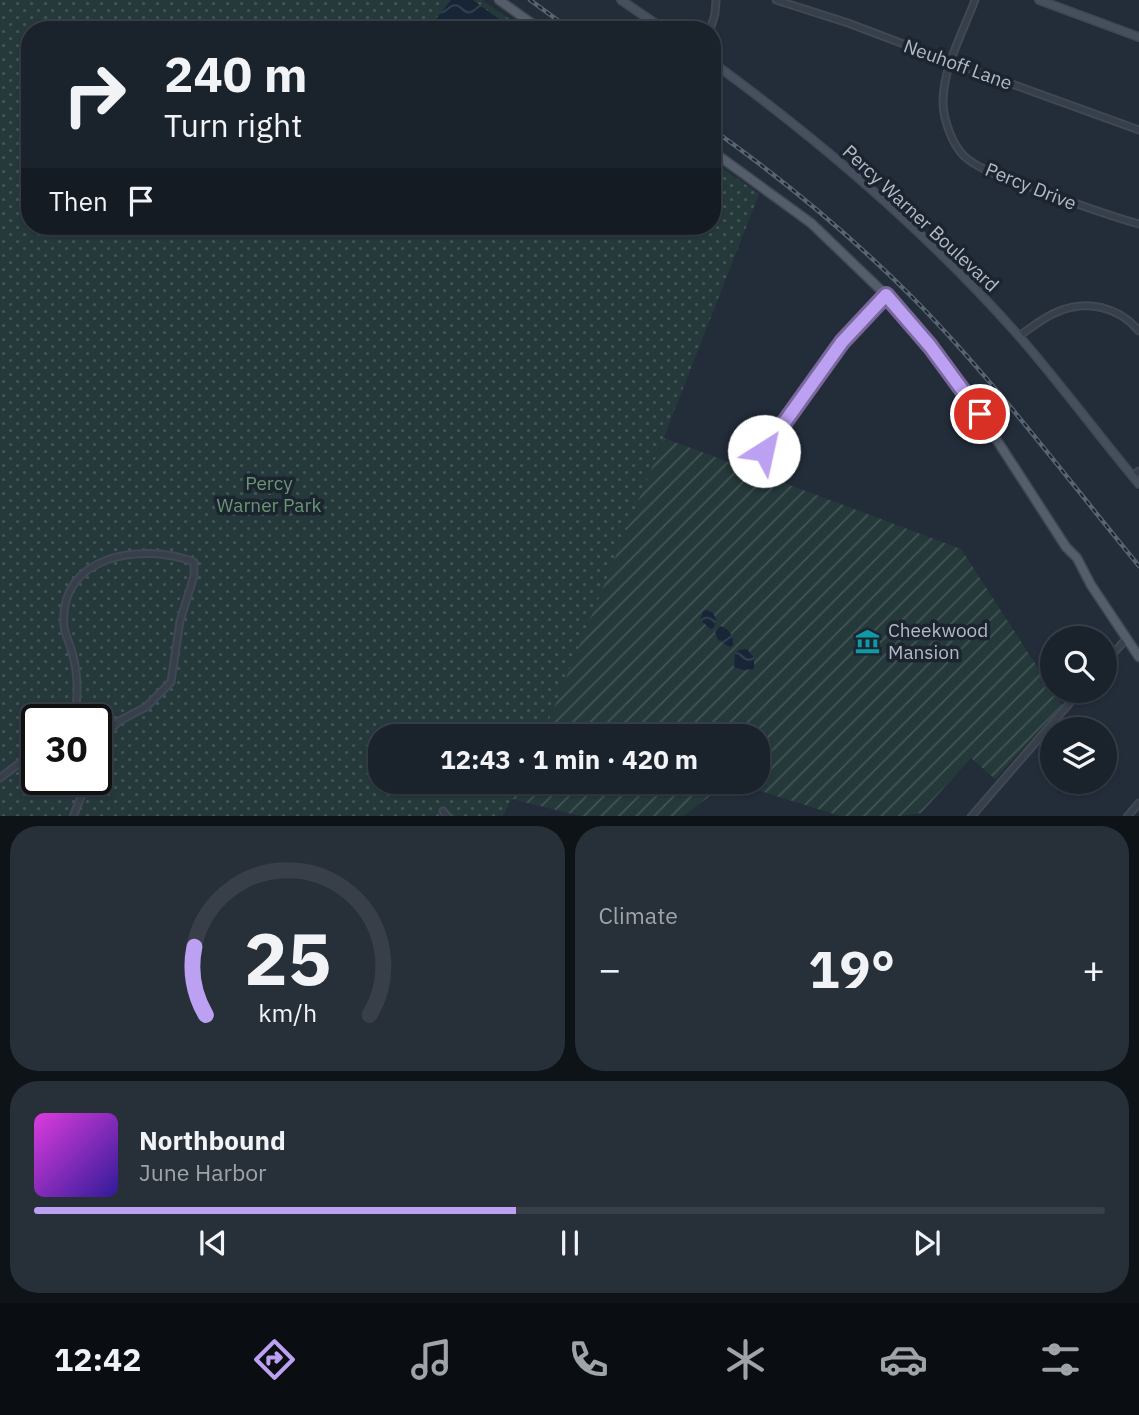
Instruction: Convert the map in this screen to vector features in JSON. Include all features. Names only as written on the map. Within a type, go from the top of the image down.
[{"type":"main road","points":[[499,0],[528,21]]},
{"type":"main road","points":[[721,158],[811,223],[886,295],[930,346],[967,394],[1066,547],[1077,558],[1139,657]]},
{"type":"street","points":[[621,0],[652,21]]},
{"type":"street","points":[[713,21],[716,0]]},
{"type":"street","name":"Neuhoff Lane","points":[[776,0],[848,23],[1139,130]]},
{"type":"street","name":"Percy Drive","points":[[975,0],[944,83],[943,104],[949,132],[964,156],[985,169],[1095,212],[1139,224]]},
{"type":"street","points":[[1039,0],[1139,37]]},
{"type":"street","name":"Percy Warner Boulevard","points":[[721,69],[785,115],[866,183],[946,257],[1019,336],[1136,474],[1139,484]]},
{"type":"street","points":[[764,451],[842,342],[886,295]]},
{"type":"street","points":[[1019,336],[1058,311],[1088,305],[1111,309],[1129,319],[1139,331]]},
{"type":"street","points":[[76,704],[74,656],[64,628],[65,602],[71,588],[100,561],[131,554],[161,554],[194,562],[194,576],[180,621],[171,682],[146,707],[119,721],[112,728]]},
{"type":"street","points":[[1117,649],[1126,638]]},
{"type":"street","points":[[972,816],[1070,703]]},
{"type":"street","points":[[0,778],[21,762]]},
{"type":"street","points":[[73,816],[82,795]]},
{"type":"street","points":[[443,811],[447,816]]},
{"type":"green space","name":"Percy Warner Park","points":[[0,0],[482,0],[512,21],[21,21],[21,235],[721,235],[721,167],[759,194],[628,529],[547,724],[368,724],[368,794],[514,794],[503,816],[0,816]]},
{"type":"green space","points":[[664,438],[961,549],[1040,671],[1040,703],[1062,705],[1051,717],[1040,717],[1040,729],[995,779],[971,758],[921,813],[901,816],[840,816],[770,794],[770,724],[547,724]]},
{"type":"green space","points":[[514,794],[713,794],[683,816],[580,816],[512,799]]},
{"type":"water","points":[[451,0],[473,0],[502,21],[434,21]]},
{"type":"water","points":[[706,610],[713,613],[716,619],[711,629],[700,620]]},
{"type":"water","points":[[720,626],[732,635],[733,645],[730,647],[718,640],[715,632]]},
{"type":"water","points":[[747,649],[754,658],[754,669],[734,667],[735,653]]},
{"type":"railway","points":[[530,0],[559,21]]},
{"type":"railway","points":[[721,136],[816,209],[912,297],[1000,395],[1139,566]]},
{"type":"place","name":"Cheekwood Mansion","points":[[868,641]]},
{"type":"route","points":[[764,451],[842,342],[886,295],[930,346],[980,414]]}]
